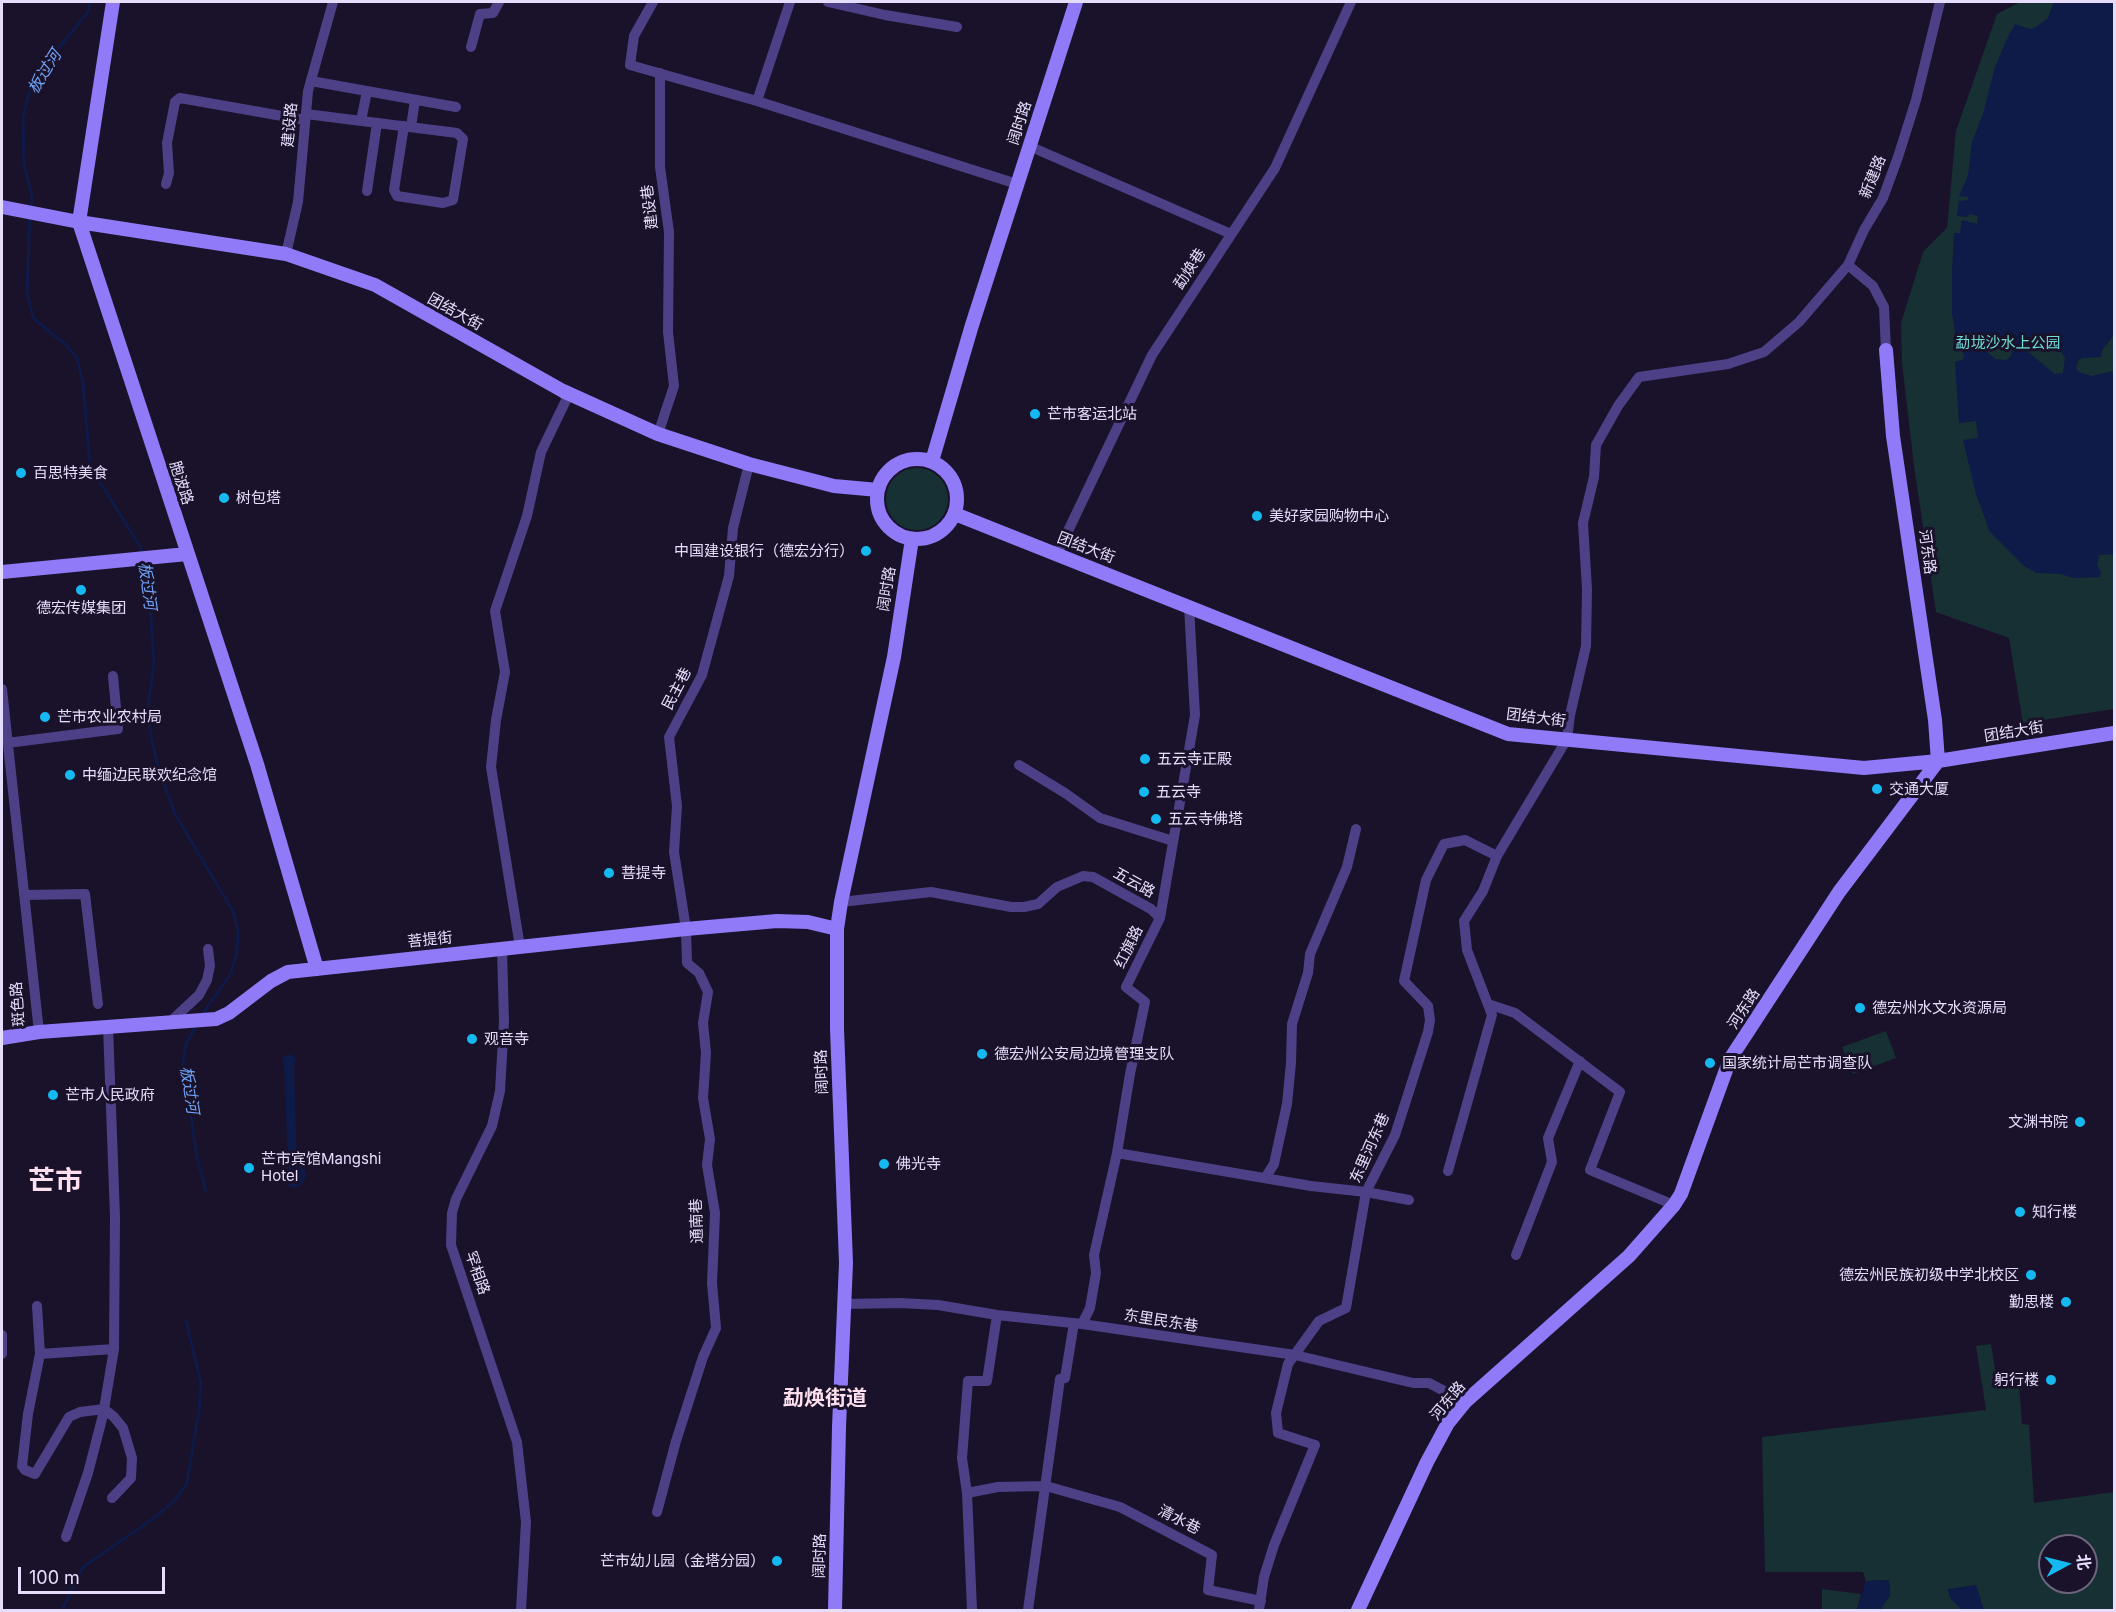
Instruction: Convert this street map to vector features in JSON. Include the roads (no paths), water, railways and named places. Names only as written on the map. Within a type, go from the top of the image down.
[{"type":"main road","name":"胞波路","points":[[113,2],[79,222],[257,765],[317,969]]},
{"type":"main road","name":"阔时路","points":[[932,461],[972,325],[1076,2]]},
{"type":"main road","name":"团结大街","points":[[5,208],[79,222],[286,254],[375,285],[569,394],[658,434],[749,464],[834,486],[878,490]]},
{"type":"main road","name":"河东路","points":[[1358,1611],[1432,1452],[1448,1423],[1466,1402],[1629,1256],[1682,1194],[1730,1059],[1839,892],[1938,761],[1935,720],[1893,436],[1886,350]]},
{"type":"main road","points":[[918,458],[932,461],[942,467],[951,477],[956,488],[955,514],[938,534],[912,539],[899,535],[888,527],[880,516],[877,503],[878,490],[883,477],[892,466],[904,460],[918,458]]},
{"type":"main road","name":"团结大街","points":[[955,514],[1508,734],[1864,768],[1938,761],[2115,733]]},
{"type":"main road","name":"阔时路","points":[[836,1611],[846,1263],[837,1029],[837,929],[894,657],[912,539]]},
{"type":"main road","points":[[2,572],[187,554]]},
{"type":"main road","name":"菩提街","points":[[39,1032],[216,1019],[229,1013],[271,981],[288,972],[686,929],[798,921],[837,929]]},
{"type":"main road","name":"斑色路","points":[[2,1038],[39,1032]]},
{"type":"street","name":"建设路","points":[[286,254],[298,202],[305,117],[311,81],[333,2]]},
{"type":"street","points":[[471,47],[480,14],[493,13],[499,2]]},
{"type":"street","points":[[653,2],[634,36],[630,65],[757,101],[1017,184]]},
{"type":"street","points":[[757,101],[790,2]]},
{"type":"street","points":[[828,2],[885,15],[957,27]]},
{"type":"street","name":"勐焕巷","points":[[1057,554],[1152,355],[1275,168],[1351,2]]},
{"type":"street","name":"新建路","points":[[1567,739],[1570,715],[1586,646],[1587,589],[1583,523],[1594,477],[1596,445],[1618,406],[1639,377],[1728,364],[1764,352],[1799,322],[1848,266],[1864,230],[1883,198],[1898,158],[1916,100],[1940,2]]},
{"type":"street","name":"建设巷","points":[[658,434],[674,386],[668,332],[669,232],[660,167],[660,73]]},
{"type":"street","points":[[311,81],[456,107]]},
{"type":"street","points":[[361,121],[367,91]]},
{"type":"street","points":[[166,184],[169,173],[167,143],[175,102],[180,98],[305,117],[361,121],[407,127],[457,133],[463,139],[453,200],[443,203],[397,196],[394,189],[407,127],[415,100]]},
{"type":"street","points":[[367,190],[377,123]]},
{"type":"street","points":[[1029,146],[1231,234]]},
{"type":"street","points":[[1848,266],[1873,286],[1884,307],[1886,350]]},
{"type":"street","points":[[520,947],[490,767],[505,672],[495,611],[527,516],[541,452],[569,394]]},
{"type":"street","name":"民主巷","points":[[686,929],[674,852],[677,806],[669,737],[702,675],[729,576],[733,528],[749,464]]},
{"type":"street","name":"红旗路","points":[[1078,1324],[1090,1308],[1096,1273],[1094,1255],[1117,1153],[1145,1002],[1126,987],[1160,918],[1195,715],[1190,606]]},
{"type":"street","points":[[7,743],[118,729],[113,676]]},
{"type":"street","name":"斑色路","points":[[2,689],[39,1032]]},
{"type":"street","points":[[1448,1171],[1492,1015],[1467,951],[1464,921],[1483,891],[1497,856],[1567,739]]},
{"type":"street","points":[[1019,765],[1100,818],[1173,840]]},
{"type":"street","points":[[1265,1178],[1274,1164],[1287,1104],[1292,1024],[1308,973],[1310,954],[1347,867],[1356,829]]},
{"type":"street","name":"东里河东巷","points":[[1260,1606],[1264,1577],[1274,1545],[1315,1445],[1278,1433],[1276,1413],[1288,1364],[1319,1321],[1346,1308],[1366,1192],[1395,1135],[1428,1032],[1430,1020],[1428,1006],[1404,981],[1426,880],[1444,844],[1465,840],[1497,856]]},
{"type":"street","name":"五云路","points":[[841,902],[931,892],[1011,907],[1024,907],[1038,904],[1057,887],[1075,878],[1093,877],[1151,909],[1160,918]]},
{"type":"street","points":[[24,895],[85,894],[98,1004]]},
{"type":"street","name":"通南巷","points":[[657,1512],[703,1357],[716,1328],[712,1283],[715,1213],[707,1165],[710,1139],[703,1098],[706,1053],[703,1023],[708,992],[699,973],[687,963],[686,929]]},
{"type":"street","points":[[176,1021],[199,996],[207,980],[210,966],[207,949]]},
{"type":"street","name":"罕相路","points":[[502,949],[504,1021],[500,1091],[492,1126],[456,1199],[452,1213],[452,1245],[518,1442],[526,1522],[521,1611]]},
{"type":"street","points":[[1488,1004],[1515,1013],[1620,1092],[1590,1170],[1674,1205]]},
{"type":"street","points":[[66,1536],[87,1473],[104,1409],[114,1349],[115,1217],[108,1026]]},
{"type":"street","points":[[1516,1255],[1552,1162],[1548,1138],[1580,1060]]},
{"type":"street","points":[[1117,1153],[1409,1200]]},
{"type":"street","name":"东里民东巷","points":[[844,1304],[938,1305],[1295,1355],[1413,1383],[1429,1383],[1466,1402]]},
{"type":"street","points":[[37,1306],[40,1354],[28,1414],[22,1466],[25,1470],[35,1474],[69,1417],[80,1412],[104,1409],[123,1428],[132,1458],[131,1478],[112,1498]]},
{"type":"street","points":[[972,1611],[967,1493],[962,1458],[968,1381],[987,1381],[997,1315]]},
{"type":"street","points":[[1028,1611],[1060,1379],[1065,1378],[1078,1324]]},
{"type":"street","points":[[2,1335],[2,1354]]},
{"type":"street","points":[[40,1354],[114,1349]]},
{"type":"street","name":"清水巷","points":[[967,1493],[998,1487],[1046,1486],[1120,1507],[1212,1554],[1208,1590],[1260,1606]]},
{"type":"water","name":"勐垅沙水上公园","points":[[2054,2],[2114,2],[2114,335],[2102,350],[2101,357],[2082,358],[2078,361],[2076,368],[2079,372],[2091,376],[2114,371],[2114,554],[2099,555],[2097,566],[2101,571],[2100,577],[2073,578],[2061,574],[2036,573],[2024,566],[1990,532],[1976,494],[1963,440],[1978,438],[1976,421],[1959,423],[1955,362],[1964,359],[1963,342],[1956,339],[1952,313],[1954,233],[1960,233],[1962,220],[1977,224],[1978,216],[1969,214],[1968,217],[1957,216],[1959,201],[1968,200],[1968,197],[1959,196],[1968,176],[1972,142],[1983,114],[1995,67],[2006,41],[2015,24],[2030,29],[2048,18]],"holes":[[[2033,336],[2057,346],[2065,357],[2063,373],[2055,374],[2023,348],[2022,339]],[[2005,338],[2011,342],[2011,356],[2006,360],[1995,359],[1985,350],[1987,341]]]},
{"type":"water","points":[[288,1054],[296,1060],[294,1065],[297,1164],[305,1170],[306,1175],[303,1184],[295,1188],[286,1185],[281,1177],[284,1168],[288,1165],[282,1061]]},
{"type":"water","points":[[1889,1580],[1890,1595],[1880,1610],[1857,1610],[1866,1581]]},
{"type":"water","points":[[1976,1585],[1984,1610],[1962,1610],[1950,1598],[1948,1589]]},
{"type":"waterway","name":"板过河","points":[[31,209],[32,196],[24,165],[23,118],[28,96],[57,50],[88,12],[90,2]]},
{"type":"waterway","name":"板过河","points":[[30,215],[27,292],[33,318],[66,345],[77,358],[83,383],[90,466],[142,553]]},
{"type":"waterway","name":"板过河","points":[[144,563],[149,588],[154,663],[148,708],[151,737],[159,770],[175,814],[234,913],[238,932],[237,952],[230,975],[201,1016]]},
{"type":"waterway","name":"板过河","points":[[197,1024],[186,1044],[183,1062],[197,1157],[206,1191]]},
{"type":"waterway","name":"板过河","points":[[62,1610],[83,1567],[154,1518],[176,1499],[187,1483],[201,1383],[186,1321]]},
{"type":"place","name":"芒市客运北站","points":[[1035,414]]},
{"type":"place","name":"百思特美食","points":[[21,473]]},
{"type":"place","name":"树包塔","points":[[224,498]]},
{"type":"place","name":"美好家园购物中心","points":[[1257,516]]},
{"type":"place","name":"中国建设银行（德宏分行）","points":[[866,551]]},
{"type":"place","name":"德宏传媒集团","points":[[81,590]]},
{"type":"place","name":"芒市农业农村局","points":[[45,717]]},
{"type":"place","name":"五云寺正殿","points":[[1145,759]]},
{"type":"place","name":"中缅边民联欢纪念馆","points":[[70,775]]},
{"type":"place","name":"交通大厦","points":[[1877,789]]},
{"type":"place","name":"五云寺","points":[[1144,792]]},
{"type":"place","name":"五云寺佛塔","points":[[1156,819]]},
{"type":"place","name":"菩提寺","points":[[609,873]]},
{"type":"place","name":"德宏州水文水资源局","points":[[1860,1008]]},
{"type":"place","name":"观音寺","points":[[472,1039]]},
{"type":"place","name":"德宏州公安局边境管理支队","points":[[982,1054]]},
{"type":"place","name":"国家统计局芒市调查队","points":[[1710,1063]]},
{"type":"place","name":"芒市人民政府","points":[[53,1095]]},
{"type":"place","name":"文渊书院","points":[[2080,1122]]},
{"type":"place","name":"佛光寺","points":[[884,1164]]},
{"type":"place","name":"芒市宾馆Mangshi Hotel","points":[[249,1168]]},
{"type":"place","name":"知行楼","points":[[2020,1212]]},
{"type":"place","name":"德宏州民族初级中学北校区","points":[[2031,1275]]},
{"type":"place","name":"勤思楼","points":[[2066,1302]]},
{"type":"place","name":"躬行楼","points":[[2051,1380]]},
{"type":"place","name":"芒市幼儿园（金塔分园）","points":[[777,1561]]},
{"type":"district","name":"芒市","points":[[55,1182]]},
{"type":"district","name":"勐焕街道","points":[[825,1399]]}]
